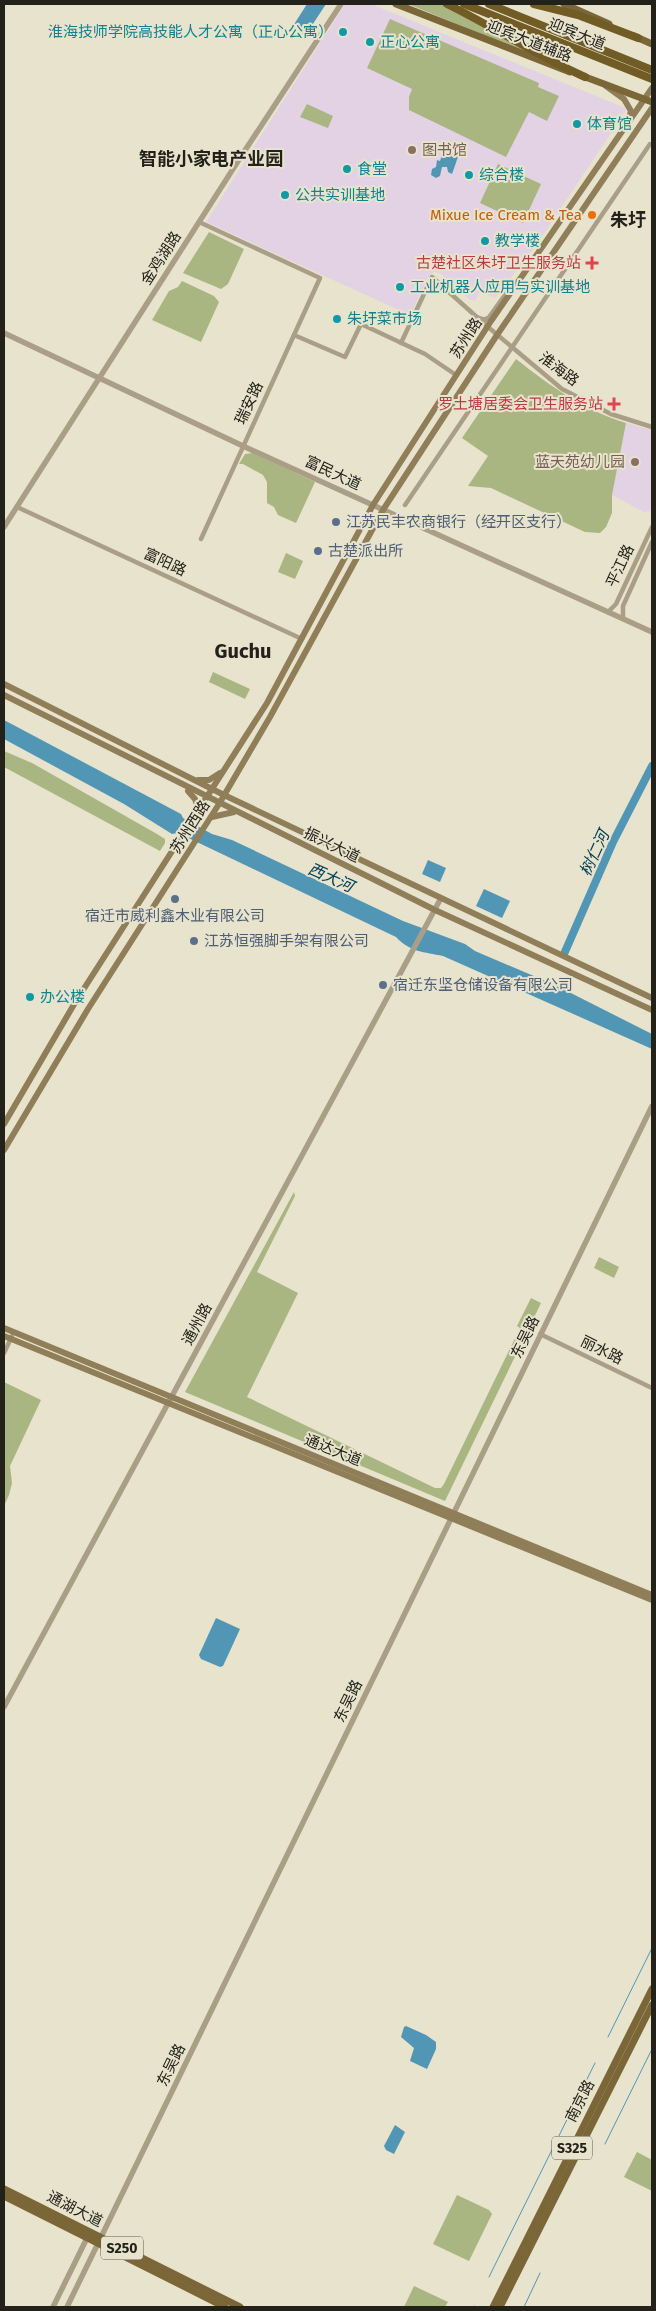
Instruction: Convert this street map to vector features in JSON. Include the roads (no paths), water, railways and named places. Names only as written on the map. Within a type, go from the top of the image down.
[{"type":"highway","points":[[447,4],[536,54],[584,77]]},
{"type":"highway","name":"迎宾大道","points":[[464,4],[652,79]]},
{"type":"highway","name":"迎宾大道","points":[[489,4],[652,70]]},
{"type":"highway","points":[[534,4],[578,15],[638,38]]},
{"type":"main road","name":"迎宾大道辅路","points":[[396,4],[560,70],[652,102]]},
{"type":"main road","points":[[564,4],[652,44]]},
{"type":"main road","points":[[601,83],[624,99],[631,111],[628,124]]},
{"type":"main road","name":"苏州路","points":[[373,505],[488,327],[652,88]]},
{"type":"main road","name":"苏州路","points":[[383,510],[498,335],[652,108]]},
{"type":"main road","points":[[639,127],[652,117]]},
{"type":"main road","name":"苏州西路","points":[[4,1124],[76,1001],[267,703],[373,505]]},
{"type":"main road","name":"苏州西路","points":[[4,1150],[88,1009],[219,804],[271,715],[383,510]]},
{"type":"main road","name":"振兴大道","points":[[4,684],[238,802],[652,998]]},
{"type":"main road","name":"振兴大道","points":[[4,695],[206,798],[435,910],[652,1010]]},
{"type":"main road","points":[[189,777],[201,781],[209,780],[226,766]]},
{"type":"main road","points":[[221,774],[232,782],[232,792],[238,802]]},
{"type":"main road","points":[[179,784],[192,793],[198,812]]},
{"type":"main road","points":[[209,820],[221,814],[236,812]]},
{"type":"main road","name":"通达大道","points":[[9,1330],[169,1400],[652,1600]]},
{"type":"main road","name":"通达大道","points":[[6,1339],[169,1400]]},
{"type":"main road","name":"通达大道","points":[[452,1516],[652,1595]]},
{"type":"main road","name":"南京路","points":[[493,2307],[652,1989]]},
{"type":"main road","name":"南京路","points":[[500,2307],[652,2005]]},
{"type":"main road","name":"通湖大道","points":[[4,2189],[225,2307]]},
{"type":"main road","name":"通湖大道","points":[[4,2196],[87,2238],[100,2240],[240,2307]]},
{"type":"street","name":"金鸡湖路","points":[[4,527],[341,4]]},
{"type":"street","points":[[405,505],[650,144]]},
{"type":"street","name":"瑞安路","points":[[199,222],[320,278],[200,539]]},
{"type":"street","points":[[478,318],[484,320],[489,318],[514,283],[530,266]]},
{"type":"street","name":"淮海路","points":[[401,343],[432,277],[556,384],[611,414],[652,427]]},
{"type":"street","points":[[294,335],[345,357],[360,324],[425,354],[456,376]]},
{"type":"street","name":"富民大道","points":[[4,333],[243,446],[652,632]]},
{"type":"street","name":"富阳路","points":[[17,507],[302,639]]},
{"type":"street","name":"平江路","points":[[608,612],[616,604],[652,527]]},
{"type":"street","name":"平江路","points":[[623,619],[623,606],[652,542]]},
{"type":"street","name":"通州路","points":[[4,1707],[441,898]]},
{"type":"street","name":"东吴路","points":[[67,2307],[652,1106]]},
{"type":"street","points":[[4,1353],[9,1330]]},
{"type":"street","name":"丽水路","points":[[540,1334],[652,1388]]},
{"type":"street","points":[[53,2307],[87,2238]]},
{"type":"water","points":[[307,4],[326,4],[307,33],[303,34],[294,30],[293,26]]},
{"type":"water","points":[[450,142],[459,154],[452,174],[448,172],[447,167],[442,167],[440,176],[436,178],[431,175],[432,169],[436,167],[437,160],[440,161],[442,155],[445,156]]},
{"type":"water","points":[[4,720],[181,814],[183,818],[212,834],[232,840],[403,921],[465,944],[475,951],[555,985],[652,1034],[652,1049],[443,956],[412,949],[396,937],[178,833],[172,834],[124,804],[4,739]]},
{"type":"water","points":[[428,860],[446,868],[440,882],[422,874]]},
{"type":"water","points":[[484,889],[510,901],[502,918],[476,906]]},
{"type":"water","points":[[216,1618],[240,1629],[223,1666],[220,1667],[201,1659],[199,1655]]},
{"type":"water","points":[[406,2026],[436,2042],[436,2049],[427,2069],[410,2061],[414,2048],[401,2037]]},
{"type":"water","points":[[395,2125],[405,2132],[394,2154],[386,2150],[384,2146]]},
{"type":"waterway","name":"树仁河","points":[[564,954],[613,842],[652,766]]},
{"type":"waterway","points":[[608,2037],[652,1948]]},
{"type":"waterway","points":[[605,2144],[652,2049]]},
{"type":"waterway","points":[[489,2277],[595,2063]]},
{"type":"waterway","points":[[524,2307],[540,2273]]},
{"type":"place","name":"淮海技师学院高技能人才公寓（正心公寓）","points":[[343,32]]},
{"type":"place","name":"正心公寓","points":[[370,42]]},
{"type":"place","name":"体育馆","points":[[577,124]]},
{"type":"place","name":"图书馆","points":[[412,150]]},
{"type":"place","name":"食堂","points":[[347,169]]},
{"type":"place","name":"综合楼","points":[[469,175]]},
{"type":"place","name":"公共实训基地","points":[[285,195]]},
{"type":"place","name":"Mixue Ice Cream & Tea","points":[[592,215]]},
{"type":"place","name":"教学楼","points":[[485,241]]},
{"type":"place","name":"古楚社区朱圩卫生服务站","points":[[592,263]]},
{"type":"place","name":"工业机器人应用与实训基地","points":[[400,287]]},
{"type":"place","name":"朱圩菜市场","points":[[337,319]]},
{"type":"place","name":"罗土塘居委会卫生服务站","points":[[614,404]]},
{"type":"place","name":"蓝天苑幼儿园","points":[[635,462]]},
{"type":"place","name":"江苏民丰农商银行（经开区支行）","points":[[336,522]]},
{"type":"place","name":"古楚派出所","points":[[318,551]]},
{"type":"place","name":"宿迁市威利鑫木业有限公司","points":[[175,899]]},
{"type":"place","name":"江苏恒强脚手架有限公司","points":[[194,941]]},
{"type":"place","name":"宿迁东坚仓储设备有限公司","points":[[383,985]]},
{"type":"place","name":"办公楼","points":[[30,997]]},
{"type":"district","name":"智能小家电产业园","points":[[211,159]]},
{"type":"district","name":"朱圩","points":[[628,220]]},
{"type":"district","name":"Guchu","points":[[243,651]]},
{"type":"water label","name":"西大河","points":[[331,877]]}]
